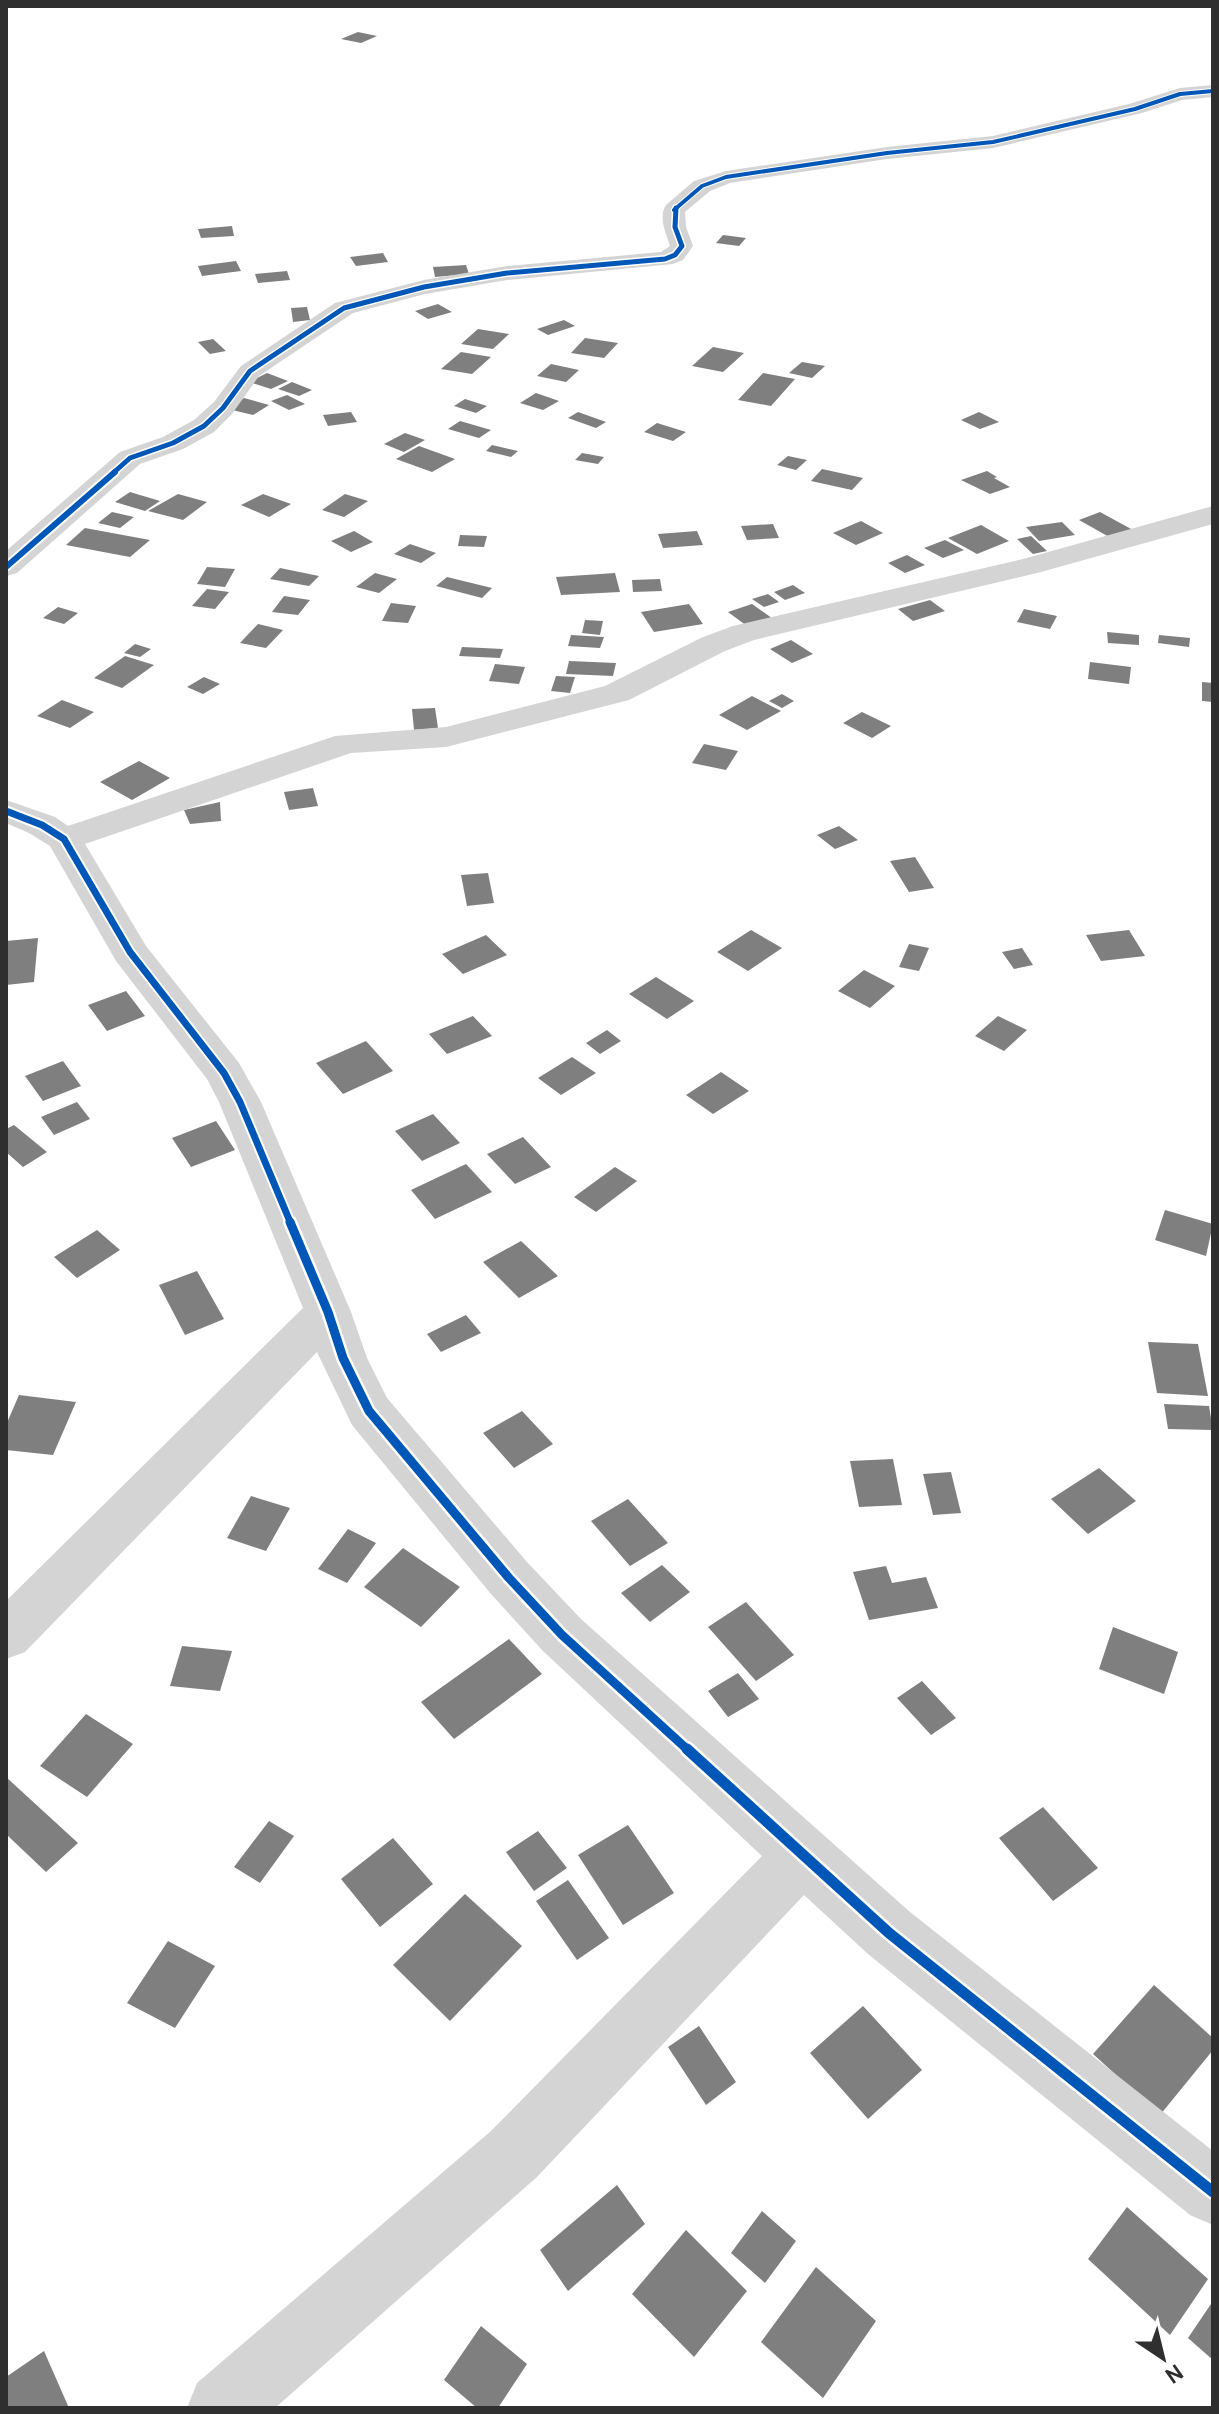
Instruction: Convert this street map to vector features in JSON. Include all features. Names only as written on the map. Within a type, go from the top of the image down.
[{"type":"street","points":[[6,567],[130,458],[173,443],[204,426],[223,408],[250,371],[351,305],[424,287],[523,270],[665,259],[675,255],[682,246],[675,227],[674,210],[702,186],[726,177],[887,153],[993,142],[1135,109],[1180,94],[1213,91]]},
{"type":"street","points":[[64,839],[347,743],[446,737],[530,715],[629,688],[714,644],[744,633],[1030,566],[1213,515]]},
{"type":"street","points":[[6,811],[42,825],[64,839],[130,952],[229,1082],[328,1312],[343,1358],[369,1411],[509,1578],[562,1635],[889,1933],[1213,2192]]},
{"type":"street","points":[[6,1636],[328,1312]]},
{"type":"street","points":[[222,2408],[514,2154],[803,1855]]},
{"type":"building","points":[[358,32],[377,36],[361,43],[341,39]]},
{"type":"building","points":[[232,226],[234,236],[201,238],[198,229]]},
{"type":"building","points":[[723,235],[746,238],[739,246],[716,243]]},
{"type":"building","points":[[383,253],[388,262],[356,266],[350,257]]},
{"type":"building","points":[[236,261],[241,271],[202,276],[198,266]]},
{"type":"building","points":[[466,265],[469,274],[435,277],[433,267]]},
{"type":"building","points":[[287,271],[290,280],[258,283],[255,274]]},
{"type":"building","points":[[438,304],[452,312],[428,319],[415,311]]},
{"type":"building","points":[[307,307],[310,320],[293,322],[291,308]]},
{"type":"building","points":[[564,320],[575,326],[548,335],[537,329]]},
{"type":"building","points":[[478,329],[509,334],[493,349],[461,344]]},
{"type":"building","points":[[585,338],[618,343],[604,358],[571,353]]},
{"type":"building","points":[[213,339],[226,351],[210,354],[198,342]]},
{"type":"building","points":[[713,347],[744,353],[723,372],[692,366]]},
{"type":"building","points":[[461,352],[491,357],[472,374],[441,369]]},
{"type":"building","points":[[802,362],[825,366],[812,378],[789,373]]},
{"type":"building","points":[[551,364],[579,370],[566,382],[537,376]]},
{"type":"building","points":[[267,373],[288,381],[271,389],[249,382]]},
{"type":"building","points":[[763,373],[795,379],[771,406],[738,400]]},
{"type":"building","points":[[292,382],[312,390],[299,396],[278,389]]},
{"type":"building","points":[[536,393],[559,401],[543,410],[520,403]]},
{"type":"building","points":[[287,395],[305,404],[289,410],[271,401]]},
{"type":"building","points":[[244,398],[269,405],[253,415],[228,409]]},
{"type":"building","points":[[465,399],[487,406],[476,413],[454,406]]},
{"type":"building","points":[[351,412],[357,422],[328,426],[323,415]]},
{"type":"building","points":[[578,412],[606,422],[596,428],[568,418]]},
{"type":"building","points":[[979,412],[999,422],[980,429],[961,420]]},
{"type":"building","points":[[460,421],[491,430],[479,438],[448,429]]},
{"type":"building","points":[[657,423],[686,432],[673,441],[644,432]]},
{"type":"building","points":[[405,433],[425,440],[404,452],[384,444]]},
{"type":"building","points":[[492,445],[518,451],[511,457],[486,451]]},
{"type":"building","points":[[419,446],[455,459],[432,472],[396,459]]},
{"type":"building","points":[[582,453],[604,457],[598,464],[575,460]]},
{"type":"building","points":[[788,456],[807,460],[796,470],[777,465]]},
{"type":"building","points":[[822,469],[863,478],[852,490],[811,481]]},
{"type":"building","points":[[987,471],[1010,487],[990,494],[961,480]]},
{"type":"building","points":[[130,492],[160,501],[145,511],[115,502]]},
{"type":"building","points":[[178,494],[207,502],[183,520],[148,511]]},
{"type":"building","points":[[263,494],[291,504],[269,517],[241,505]]},
{"type":"building","points":[[345,494],[368,501],[344,517],[322,510]]},
{"type":"building","points":[[112,512],[134,517],[120,528],[98,523]]},
{"type":"building","points":[[1100,512],[1133,530],[1111,538],[1079,520]]},
{"type":"building","points":[[861,521],[883,533],[856,545],[833,533]]},
{"type":"building","points":[[1062,522],[1075,535],[1039,541],[1026,527]]},
{"type":"building","points":[[773,524],[779,538],[747,540],[741,526]]},
{"type":"building","points":[[981,525],[1009,541],[977,554],[948,538]]},
{"type":"building","points":[[85,528],[150,540],[130,557],[66,545]]},
{"type":"building","points":[[354,531],[373,542],[351,552],[331,541]]},
{"type":"building","points":[[697,531],[703,545],[663,548],[658,534]]},
{"type":"building","points":[[460,535],[487,536],[484,547],[458,546]]},
{"type":"building","points":[[1031,536],[1047,551],[1033,554],[1017,539]]},
{"type":"building","points":[[945,540],[964,550],[943,558],[924,548]]},
{"type":"building","points":[[410,544],[436,553],[421,563],[394,554]]},
{"type":"building","points":[[907,555],[925,565],[905,573],[888,563]]},
{"type":"building","points":[[207,567],[235,569],[225,587],[197,584]]},
{"type":"building","points":[[280,568],[319,576],[309,586],[270,579]]},
{"type":"building","points":[[375,573],[397,579],[379,593],[356,587]]},
{"type":"building","points":[[615,573],[620,592],[561,595],[556,577]]},
{"type":"building","points":[[447,577],[492,588],[482,598],[436,586]]},
{"type":"building","points":[[660,579],[662,591],[633,592],[632,580]]},
{"type":"building","points":[[793,585],[805,593],[785,600],[774,592]]},
{"type":"building","points":[[207,589],[229,592],[215,609],[192,606]]},
{"type":"building","points":[[768,594],[779,602],[764,607],[752,599]]},
{"type":"building","points":[[284,596],[310,600],[298,615],[272,612]]},
{"type":"building","points":[[930,600],[945,611],[913,621],[898,609]]},
{"type":"building","points":[[391,603],[416,606],[408,623],[382,621]]},
{"type":"building","points":[[689,604],[703,624],[654,632],[641,612]]},
{"type":"building","points":[[752,604],[776,621],[751,629],[728,612]]},
{"type":"building","points":[[58,607],[78,613],[64,624],[43,618]]},
{"type":"building","points":[[1024,609],[1057,616],[1050,629],[1017,622]]},
{"type":"building","points":[[585,620],[603,621],[600,635],[582,633]]},
{"type":"building","points":[[258,624],[283,630],[266,648],[240,643]]},
{"type":"building","points":[[1107,632],[1139,635],[1139,645],[1108,643]]},
{"type":"building","points":[[571,635],[604,637],[600,648],[568,646]]},
{"type":"building","points":[[1159,635],[1190,638],[1189,647],[1158,643]]},
{"type":"building","points":[[791,640],[813,654],[792,663],[770,649]]},
{"type":"building","points":[[135,644],[151,649],[140,657],[124,653]]},
{"type":"building","points":[[462,647],[503,649],[500,658],[459,656]]},
{"type":"building","points":[[125,656],[154,665],[122,688],[94,678]]},
{"type":"building","points":[[569,661],[616,663],[613,676],[566,674]]},
{"type":"building","points":[[1090,662],[1131,667],[1129,684],[1088,679]]},
{"type":"building","points":[[495,664],[525,667],[519,684],[489,681]]},
{"type":"building","points":[[556,676],[575,677],[570,693],[551,691]]},
{"type":"building","points":[[204,677],[220,684],[203,694],[187,687]]},
{"type":"building","points":[[1202,682],[1213,683],[1213,702],[1202,701]]},
{"type":"building","points":[[782,694],[794,701],[782,708],[769,701]]},
{"type":"building","points":[[752,696],[781,711],[747,730],[719,715]]},
{"type":"building","points":[[62,700],[94,712],[70,728],[37,716]]},
{"type":"building","points":[[435,708],[438,728],[414,730],[412,709]]},
{"type":"building","points":[[862,712],[891,726],[872,738],[843,723]]},
{"type":"building","points":[[704,744],[738,751],[726,770],[692,763]]},
{"type":"building","points":[[139,761],[170,778],[132,800],[100,782]]},
{"type":"building","points":[[313,788],[318,806],[289,810],[284,792]]},
{"type":"building","points":[[220,802],[221,821],[190,824],[184,810]]},
{"type":"building","points":[[839,826],[858,840],[835,849],[817,835]]},
{"type":"building","points":[[915,857],[934,888],[909,892],[890,861]]},
{"type":"building","points":[[488,873],[494,903],[467,906],[461,875]]},
{"type":"building","points":[[751,930],[782,948],[748,971],[717,952]]},
{"type":"building","points":[[1129,930],[1145,956],[1101,961],[1086,935]]},
{"type":"building","points":[[486,935],[507,955],[463,974],[442,954]]},
{"type":"building","points":[[38,938],[34,982],[6,985],[6,941]]},
{"type":"building","points":[[909,944],[929,948],[919,971],[899,967]]},
{"type":"building","points":[[1022,948],[1033,965],[1014,969],[1002,952]]},
{"type":"building","points":[[864,970],[895,986],[870,1008],[838,991]]},
{"type":"building","points":[[656,977],[694,1001],[667,1019],[629,994]]},
{"type":"building","points":[[126,991],[145,1016],[107,1031],[88,1005]]},
{"type":"building","points":[[473,1016],[492,1036],[447,1054],[429,1034]]},
{"type":"building","points":[[998,1016],[1027,1030],[1004,1051],[975,1036]]},
{"type":"building","points":[[607,1030],[621,1041],[600,1054],[586,1043]]},
{"type":"building","points":[[366,1041],[393,1071],[343,1094],[316,1063]]},
{"type":"building","points":[[572,1057],[596,1073],[561,1095],[538,1078]]},
{"type":"building","points":[[63,1061],[81,1086],[43,1101],[25,1076]]},
{"type":"building","points":[[721,1072],[749,1091],[713,1114],[686,1095]]},
{"type":"building","points":[[77,1102],[90,1119],[54,1135],[41,1117]]},
{"type":"building","points":[[433,1114],[460,1143],[422,1161],[395,1131]]},
{"type":"building","points":[[216,1121],[235,1150],[191,1167],[172,1138]]},
{"type":"building","points":[[14,1125],[47,1152],[23,1167],[6,1152],[6,1129]]},
{"type":"building","points":[[523,1137],[551,1167],[515,1184],[487,1154]]},
{"type":"building","points":[[466,1164],[492,1192],[435,1219],[411,1190]]},
{"type":"building","points":[[615,1167],[637,1181],[596,1212],[574,1197]]},
{"type":"building","points":[[1165,1210],[1213,1224],[1206,1256],[1155,1240]]},
{"type":"building","points":[[97,1230],[120,1250],[77,1278],[54,1257]]},
{"type":"building","points":[[521,1241],[558,1276],[519,1298],[483,1262]]},
{"type":"building","points":[[197,1271],[224,1319],[185,1335],[159,1285]]},
{"type":"building","points":[[466,1315],[481,1333],[441,1352],[427,1334]]},
{"type":"building","points":[[1148,1342],[1198,1344],[1208,1396],[1157,1393]]},
{"type":"building","points":[[19,1395],[76,1402],[53,1455],[6,1450],[6,1425]]},
{"type":"building","points":[[1164,1404],[1209,1406],[1213,1430],[1168,1429]]},
{"type":"building","points":[[522,1411],[553,1444],[514,1468],[483,1433]]},
{"type":"building","points":[[893,1459],[902,1505],[859,1507],[850,1461]]},
{"type":"building","points":[[1099,1468],[1136,1501],[1088,1534],[1051,1499]]},
{"type":"building","points":[[951,1472],[961,1513],[933,1515],[923,1474]]},
{"type":"building","points":[[251,1496],[290,1508],[266,1551],[227,1538]]},
{"type":"building","points":[[628,1499],[668,1543],[630,1566],[591,1521]]},
{"type":"building","points":[[348,1529],[376,1543],[347,1583],[318,1569]]},
{"type":"building","points":[[403,1548],[460,1587],[421,1627],[364,1587]]},
{"type":"building","points":[[662,1565],[690,1592],[650,1622],[621,1593]]},
{"type":"building","points":[[886,1566],[892,1583],[926,1577],[938,1608],[869,1620],[853,1572]]},
{"type":"building","points":[[746,1602],[794,1655],[756,1681],[708,1627]]},
{"type":"building","points":[[1113,1627],[1178,1652],[1164,1694],[1099,1669]]},
{"type":"building","points":[[509,1639],[542,1674],[454,1739],[421,1702]]},
{"type":"building","points":[[182,1646],[232,1651],[220,1691],[170,1686]]},
{"type":"building","points":[[738,1673],[759,1699],[728,1717],[708,1691]]},
{"type":"building","points":[[922,1681],[956,1718],[931,1735],[897,1698]]},
{"type":"building","points":[[86,1714],[133,1744],[87,1797],[40,1766]]},
{"type":"building","points":[[6,1777],[78,1843],[46,1872],[6,1834]]},
{"type":"building","points":[[1043,1807],[1098,1868],[1053,1901],[999,1838]]},
{"type":"building","points":[[269,1821],[294,1836],[260,1883],[234,1867]]},
{"type":"building","points":[[628,1825],[674,1893],[623,1925],[578,1855]]},
{"type":"building","points":[[538,1831],[567,1868],[534,1891],[506,1852]]},
{"type":"building","points":[[393,1838],[433,1884],[380,1927],[341,1879]]},
{"type":"building","points":[[568,1880],[609,1938],[577,1960],[536,1901]]},
{"type":"building","points":[[465,1894],[522,1946],[450,2021],[393,1965]]},
{"type":"building","points":[[168,1941],[215,1966],[175,2028],[127,2003]]},
{"type":"building","points":[[1154,1985],[1213,2038],[1213,2050],[1160,2115],[1093,2054]]},
{"type":"building","points":[[863,2006],[922,2070],[868,2119],[810,2053]]},
{"type":"building","points":[[699,2026],[736,2082],[706,2105],[668,2047]]},
{"type":"building","points":[[617,2185],[645,2224],[568,2291],[540,2250]]},
{"type":"building","points":[[1127,2207],[1208,2279],[1170,2335],[1088,2259]]},
{"type":"building","points":[[762,2211],[796,2241],[765,2283],[731,2253]]},
{"type":"building","points":[[686,2230],[747,2291],[694,2357],[632,2294]]},
{"type":"building","points":[[816,2267],[876,2321],[823,2398],[761,2342]]},
{"type":"building","points":[[1213,2301],[1213,2360],[1188,2338]]},
{"type":"building","points":[[481,2326],[527,2364],[498,2408],[477,2408],[444,2380]]},
{"type":"building","points":[[44,2351],[69,2408],[6,2408],[6,2377]]},
{"type":"cycle path","points":[[6,567],[130,458],[173,443],[204,426],[223,408],[250,371],[344,308],[424,287],[507,273],[665,259],[675,255],[682,246],[675,227],[674,210],[702,186],[726,177],[887,153],[993,142],[1135,109],[1180,94],[1213,91]]},
{"type":"cycle path","points":[[6,811],[42,825],[64,839],[130,952],[224,1073],[240,1102],[328,1312],[343,1358],[369,1411],[509,1578],[562,1635],[889,1933],[1213,2192]]}]
